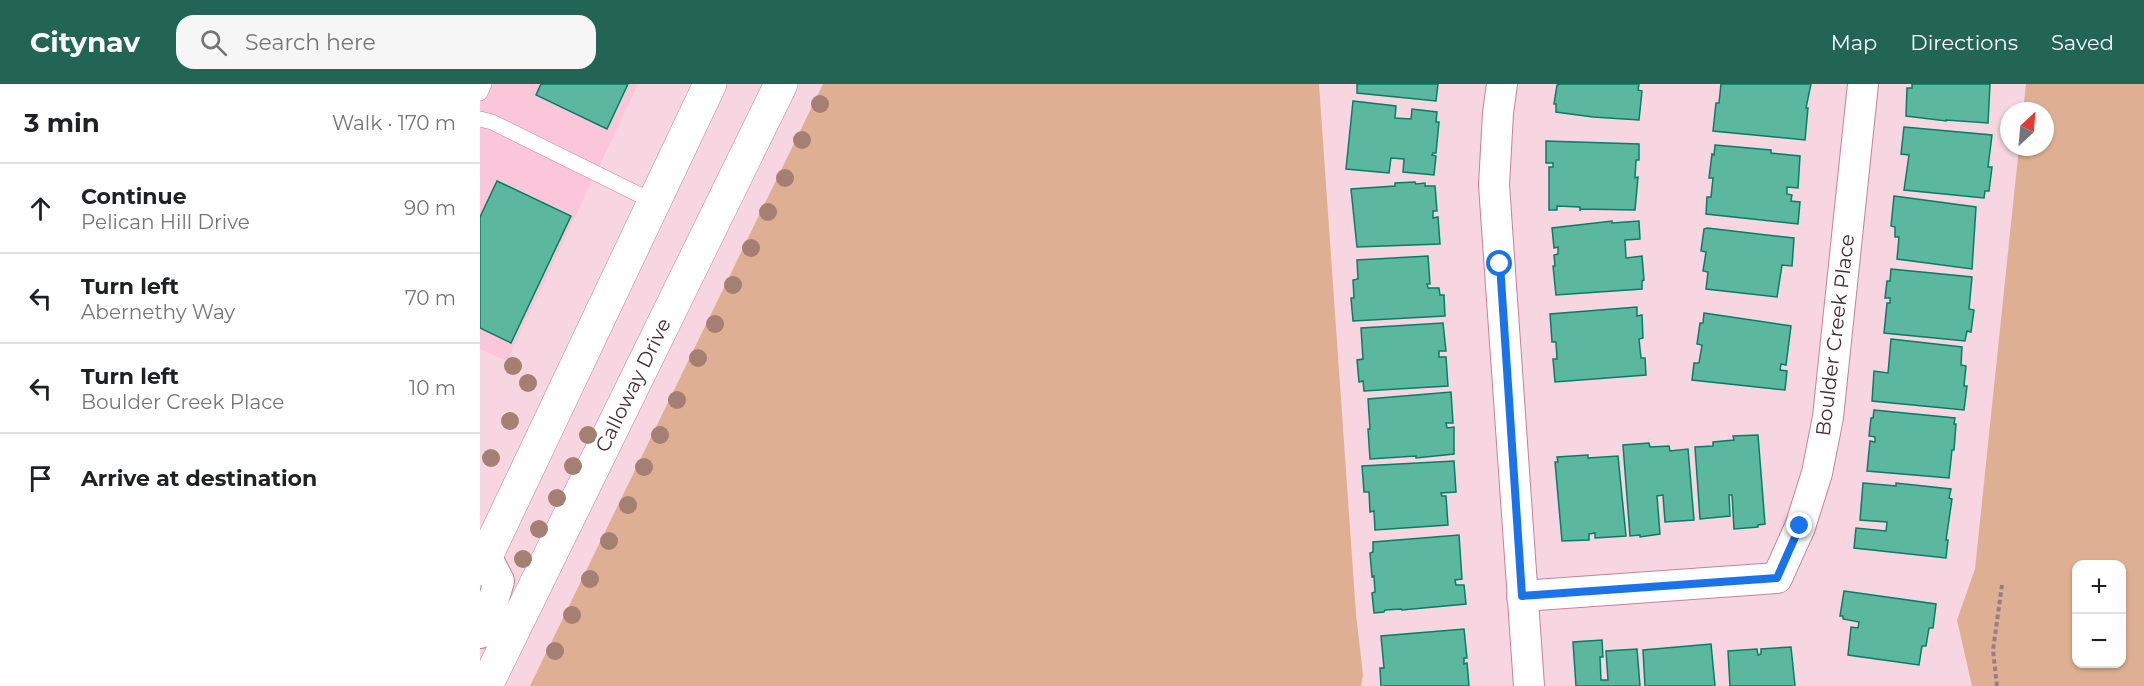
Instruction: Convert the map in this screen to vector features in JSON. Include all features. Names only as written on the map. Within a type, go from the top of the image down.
[{"type":"main road","points":[[482,560],[710,84]]},
{"type":"main road","name":"Calloway Drive","points":[[486,686],[780,84]]},
{"type":"street","points":[[1502,84],[1494,185],[1529,686]]},
{"type":"street","name":"Boulder Creek Place","points":[[1522,596],[1777,578],[1800,526],[1817,473],[1828,417],[1863,84]]},
{"type":"street","points":[[480,633],[489,615],[499,581],[482,560]]},
{"type":"lane","points":[[480,93],[484,84]]},
{"type":"lane","points":[[480,119],[492,122],[654,202]]},
{"type":"path","points":[[1997,686],[1993,650],[2001,585]]},
{"type":"shaded area","points":[[480,84],[638,84],[507,361],[480,349]]},
{"type":"shaded area","points":[[823,84],[1319,84],[1356,614],[1363,675],[1361,686],[530,686]]},
{"type":"shaded area","points":[[2026,84],[2144,84],[2144,686],[1972,686],[1957,620],[1975,569],[2018,156],[2054,156],[2054,102],[2024,102]]},
{"type":"building","points":[[541,84],[628,84],[607,129],[536,95]]},
{"type":"building","points":[[1357,84],[1438,84],[1436,101],[1357,93]]},
{"type":"building","points":[[1639,84],[1638,90],[1642,91],[1639,120],[1556,112],[1556,104],[1554,104],[1557,85]]},
{"type":"building","points":[[1721,84],[1811,84],[1806,108],[1808,108],[1805,140],[1713,131]]},
{"type":"building","points":[[1912,84],[1990,84],[1988,123],[1906,116],[1907,88],[1912,88]]},
{"type":"building","points":[[1353,101],[1396,106],[1395,118],[1411,119],[1412,109],[1437,112],[1436,122],[1439,122],[1436,153],[1432,155],[1436,156],[1434,175],[1403,172],[1404,159],[1391,158],[1389,173],[1346,169]]},
{"type":"building","points":[[1904,127],[1992,135],[1988,167],[1992,167],[1989,191],[1985,191],[1984,198],[1904,190],[1909,155],[1901,154]]},
{"type":"building","points":[[1546,141],[1639,144],[1639,160],[1636,160],[1635,178],[1638,177],[1635,210],[1581,209],[1580,211],[1580,207],[1557,206],[1557,210],[1549,210],[1549,167],[1553,167],[1553,163],[1546,163]]},
{"type":"building","points":[[1715,145],[1771,150],[1771,153],[1800,156],[1798,188],[1787,187],[1787,194],[1792,195],[1791,201],[1800,202],[1798,224],[1706,214],[1707,197],[1711,197],[1713,178],[1709,178]]},
{"type":"building","points":[[497,181],[571,216],[511,343],[480,328],[480,217]]},
{"type":"building","points":[[1415,182],[1416,184],[1425,183],[1425,186],[1435,186],[1437,211],[1433,211],[1433,218],[1438,217],[1440,244],[1357,247],[1351,189],[1395,186],[1395,183]]},
{"type":"building","points":[[1894,196],[1976,207],[1972,269],[1897,259],[1899,237],[1895,237],[1895,227],[1891,226]]},
{"type":"building","points":[[1612,221],[1612,223],[1639,221],[1640,239],[1625,240],[1626,258],[1642,256],[1644,280],[1642,289],[1556,295],[1553,266],[1555,266],[1554,255],[1558,254],[1558,247],[1554,248],[1552,228]]},
{"type":"building","points":[[1704,229],[1794,238],[1792,266],[1782,265],[1777,297],[1706,289],[1708,272],[1703,271],[1706,252],[1701,251]]},
{"type":"building","points":[[1428,256],[1430,284],[1427,284],[1428,288],[1439,288],[1440,295],[1444,295],[1445,316],[1353,321],[1351,298],[1354,298],[1353,280],[1358,279],[1357,260]]},
{"type":"building","points":[[1891,269],[1972,277],[1969,309],[1974,310],[1971,332],[1967,331],[1965,341],[1884,333],[1887,303],[1890,303],[1890,298],[1885,298]]},
{"type":"building","points":[[1637,307],[1637,316],[1642,315],[1643,338],[1639,339],[1641,358],[1645,358],[1646,375],[1555,382],[1553,359],[1557,359],[1556,342],[1552,342],[1550,314]]},
{"type":"building","points":[[1704,313],[1791,326],[1786,365],[1781,364],[1780,370],[1787,371],[1785,390],[1692,380],[1694,363],[1699,363],[1702,345],[1697,344]]},
{"type":"building","points":[[1443,323],[1446,351],[1439,351],[1439,357],[1446,357],[1448,386],[1364,391],[1363,381],[1359,382],[1357,360],[1363,359],[1361,328]]},
{"type":"building","points":[[1891,339],[1962,347],[1961,365],[1966,366],[1964,386],[1967,386],[1964,410],[1872,401],[1874,371],[1888,373]]},
{"type":"building","points":[[1451,392],[1453,423],[1446,423],[1447,428],[1454,427],[1454,454],[1370,459],[1368,399]]},
{"type":"building","points":[[1874,410],[1955,418],[1954,450],[1952,450],[1949,478],[1867,471],[1870,441],[1875,442],[1875,437],[1869,436]]},
{"type":"building","points":[[1758,435],[1765,524],[1758,525],[1758,527],[1734,529],[1732,495],[1729,495],[1730,516],[1700,519],[1695,447],[1713,446],[1713,442],[1734,440],[1733,436]]},
{"type":"building","points":[[1649,443],[1650,447],[1669,446],[1670,451],[1688,449],[1694,520],[1665,522],[1663,495],[1657,496],[1660,534],[1630,536],[1623,445]]},
{"type":"building","points":[[1588,455],[1588,458],[1618,456],[1626,536],[1595,538],[1595,533],[1589,534],[1589,540],[1562,541],[1555,462],[1558,462],[1557,457]]},
{"type":"building","points":[[1454,461],[1456,492],[1441,493],[1442,496],[1446,496],[1448,525],[1375,530],[1374,511],[1370,512],[1369,492],[1364,492],[1362,466]]},
{"type":"building","points":[[1863,483],[1896,486],[1896,483],[1951,489],[1946,558],[1854,548],[1856,528],[1886,531],[1887,522],[1860,520]]},
{"type":"building","points":[[1459,535],[1462,579],[1455,580],[1456,585],[1464,585],[1466,604],[1385,610],[1374,613],[1372,593],[1375,592],[1374,576],[1372,577],[1370,553],[1373,552],[1373,542]]},
{"type":"building","points":[[1844,591],[1936,604],[1933,628],[1929,628],[1926,646],[1922,646],[1919,665],[1848,655],[1851,627],[1858,628],[1859,622],[1843,619],[1843,616],[1840,616]]},
{"type":"building","points":[[1464,629],[1467,658],[1464,658],[1464,664],[1467,663],[1469,686],[1381,686],[1380,668],[1384,668],[1381,636]]},
{"type":"building","points":[[1602,640],[1601,680],[1608,680],[1606,651],[1637,649],[1640,686],[1576,686],[1573,642]]},
{"type":"building","points":[[1711,644],[1715,686],[1645,686],[1643,650]]},
{"type":"building","points":[[1791,647],[1795,686],[1730,686],[1728,651],[1757,649],[1758,655],[1761,654],[1761,649]]},
{"type":"route","points":[[1500,264],[1522,596],[1777,578],[1800,526]]}]
